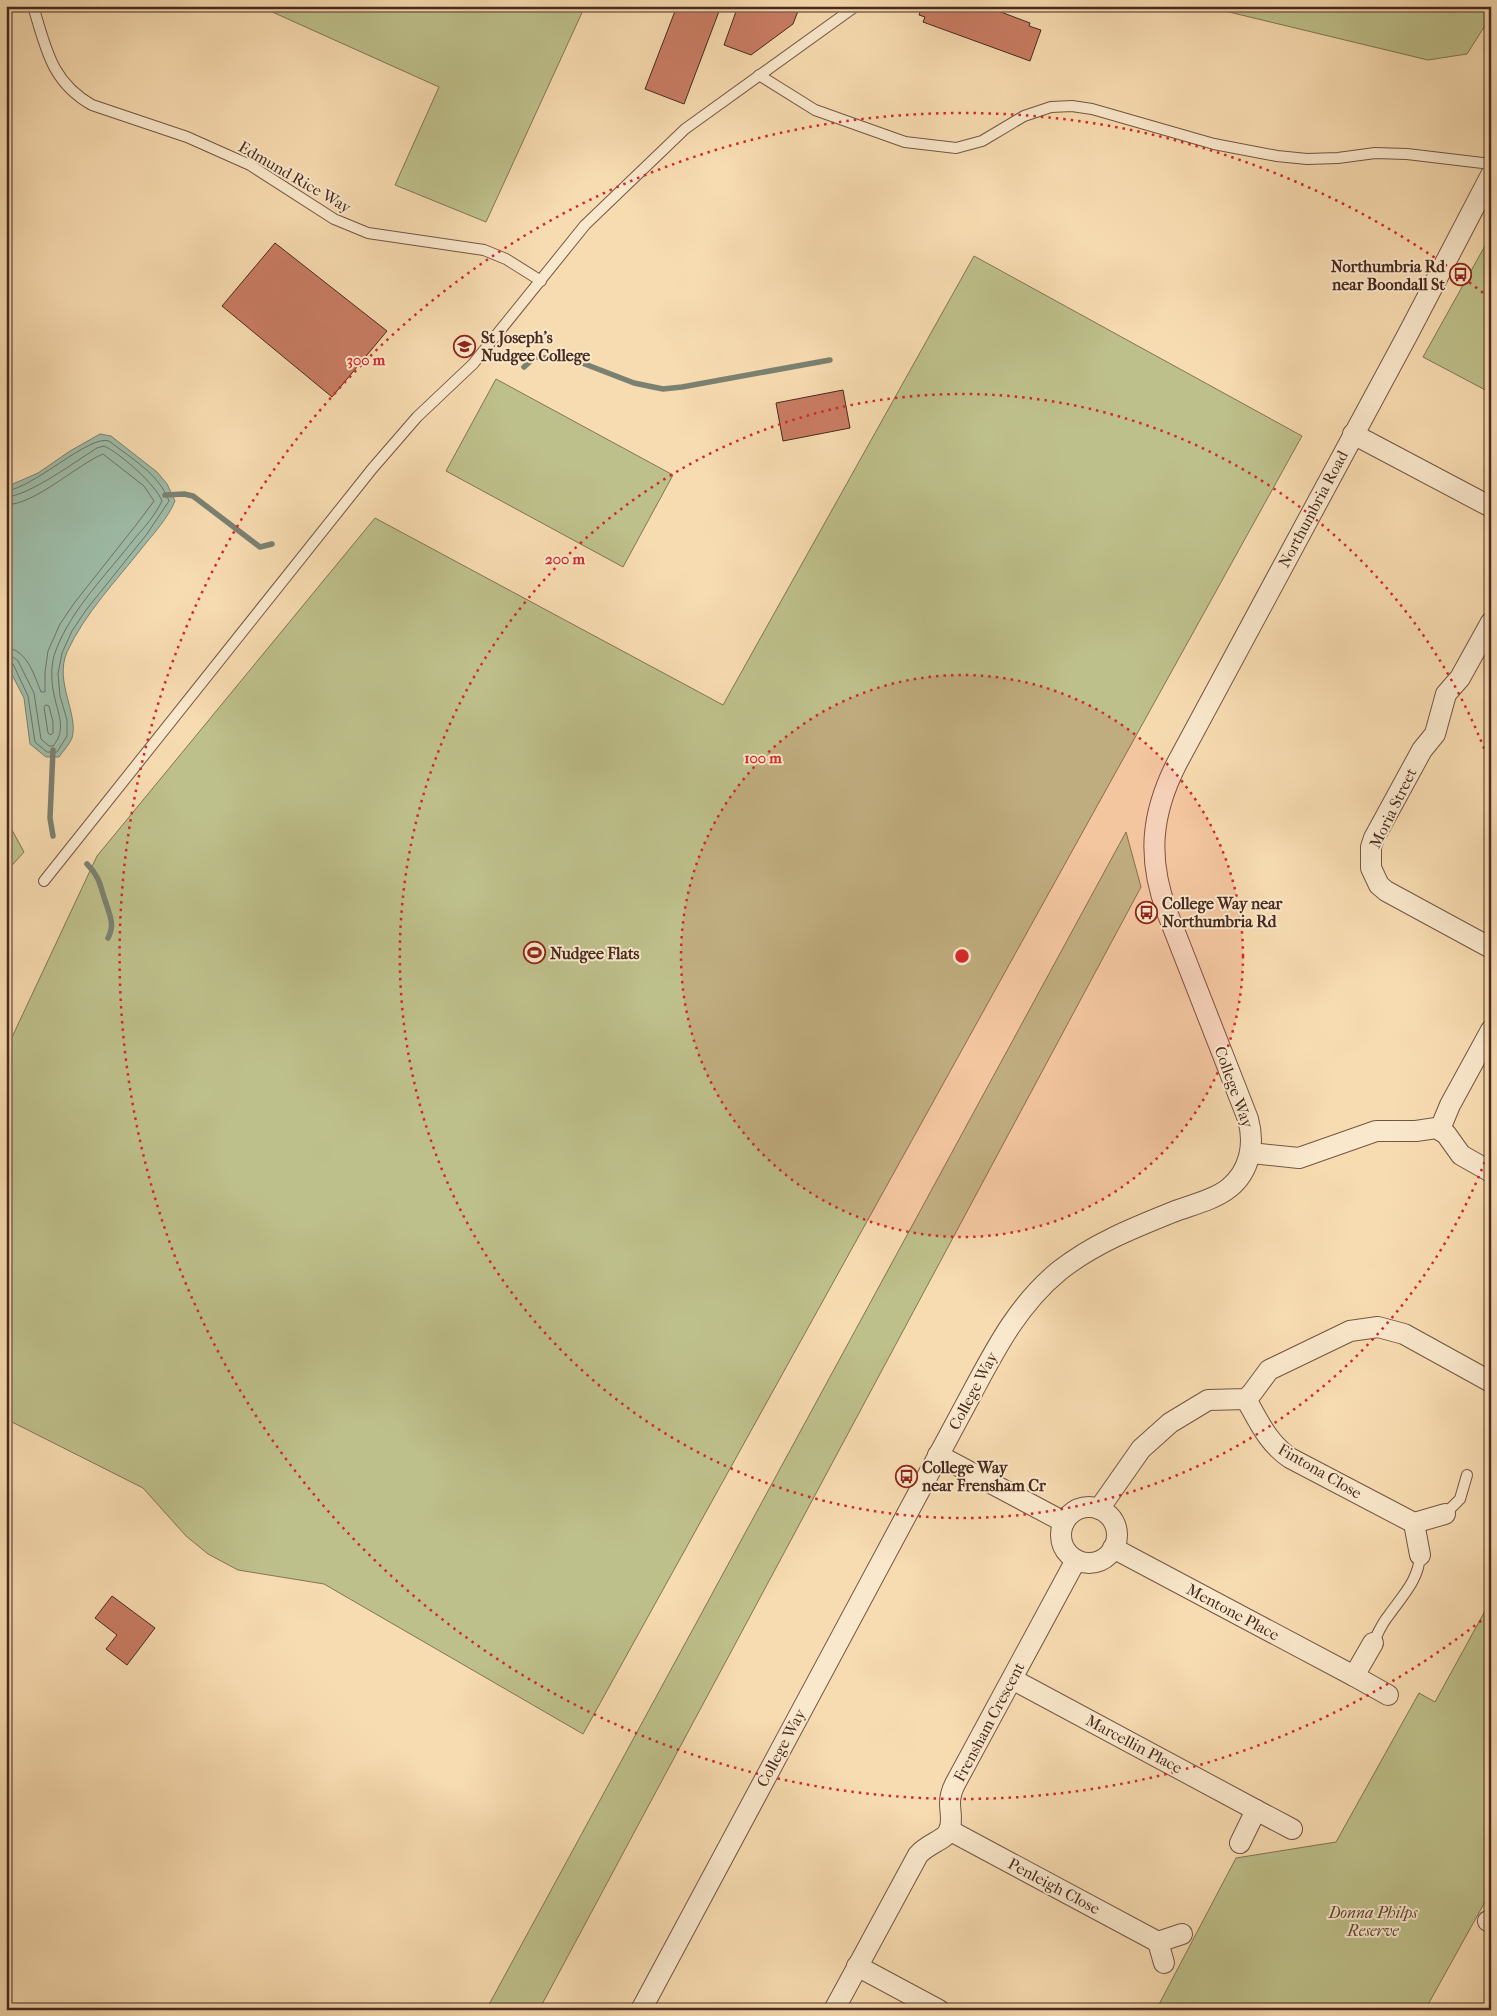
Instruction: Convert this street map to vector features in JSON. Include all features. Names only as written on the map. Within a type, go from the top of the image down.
[{"type":"street","name":"Northumbria Road","points":[[1154,849],[1157,814],[1167,782],[1353,434],[1485,201],[1491,176]]},
{"type":"street","points":[[1353,434],[1491,507]]},
{"type":"street","name":"Moria Street","points":[[1491,622],[1460,678],[1446,694],[1435,734],[1422,750],[1374,838],[1370,857],[1374,877],[1386,891],[1491,948]]},
{"type":"street","name":"College Way","points":[[641,2010],[999,1342],[1020,1311],[1044,1284],[1092,1248],[1142,1225],[1220,1194],[1236,1182],[1247,1165],[1251,1153],[1252,1134],[1248,1119],[1162,899],[1155,867],[1154,849]]},
{"type":"street","points":[[1440,1129],[1450,1105],[1491,1030]]},
{"type":"street","points":[[1251,1153],[1299,1158],[1376,1131],[1440,1129],[1450,1138],[1461,1155],[1491,1172]]},
{"type":"street","points":[[1100,1509],[1141,1449],[1170,1422],[1208,1400],[1246,1398],[1256,1389],[1263,1376],[1277,1365],[1350,1330],[1384,1328],[1404,1334],[1491,1382]]},
{"type":"street","name":"Fintona Close","points":[[1246,1398],[1270,1442],[1279,1450],[1290,1458],[1414,1524]]},
{"type":"street","points":[[938,1455],[1064,1522]]},
{"type":"street","points":[[1092,1507],[1100,1509],[1113,1521],[1116,1530],[1113,1548],[1101,1560],[1093,1562],[1076,1560],[1069,1554],[1061,1539],[1061,1530],[1064,1522],[1076,1510],[1092,1507]]},
{"type":"street","points":[[1420,1556],[1414,1524],[1445,1514]]},
{"type":"street","name":"Mentone Place","points":[[1113,1548],[1388,1696]]},
{"type":"street","name":"Frensham Crescent","points":[[949,1830],[952,1820],[950,1805],[952,1791],[1076,1560]]},
{"type":"street","points":[[1354,1676],[1373,1643]]},
{"type":"street","name":"Marcellin Place","points":[[1012,1679],[1292,1829]]},
{"type":"street","points":[[1240,1843],[1256,1810]]},
{"type":"street","points":[[834,2010],[918,1855],[926,1846],[943,1838],[949,1830]]},
{"type":"street","name":"Penleigh Close","points":[[949,1830],[1158,1942]]},
{"type":"street","points":[[1164,1963],[1158,1942],[1182,1934]]},
{"type":"street","points":[[857,1966],[939,2010]]},
{"type":"lane","name":"Edmund Rice Way","points":[[33,6],[48,58],[56,72],[79,97],[92,105],[187,136],[250,165],[334,219],[368,233],[484,250],[506,259],[541,281]]},
{"type":"lane","points":[[44,881],[372,469],[417,417],[473,364],[585,225],[678,136],[856,6]]},
{"type":"lane","points":[[759,75],[815,110],[905,142],[956,148],[967,146],[982,141],[1024,116],[1050,107],[1072,106],[1092,109],[1214,144],[1276,156],[1338,158],[1375,153],[1407,154],[1491,164]]},
{"type":"lane","points":[[1445,1514],[1460,1499],[1467,1475]]},
{"type":"lane","points":[[1373,1643],[1384,1621],[1418,1573],[1420,1556]]},
{"type":"green space","points":[[259,6],[585,6],[486,222],[395,185],[439,87]]},
{"type":"green space","points":[[1204,6],[1491,6],[1491,16],[1467,54],[1428,60]]},
{"type":"green space","points":[[1491,235],[1491,393],[1423,357]]},
{"type":"green space","name":"Nudgee Flats","points":[[974,256],[1302,436],[583,1734],[324,1584],[238,1570],[208,1554],[186,1536],[143,1488],[6,1419],[6,1050],[97,856],[375,518],[723,705]]},
{"type":"green space","points":[[496,379],[673,475],[623,567],[446,471]]},
{"type":"green space","points":[[6,819],[24,852],[6,872]]},
{"type":"green space","points":[[1126,832],[1141,887],[539,2010],[486,2010]]},
{"type":"green space","name":"Donna Philps Reserve","points":[[1491,1600],[1491,1891],[1425,2010],[1156,2010],[1236,1858],[1336,1842],[1419,1693],[1435,1702]]},
{"type":"water","points":[[100,434],[111,436],[157,472],[167,484],[175,501],[169,513],[92,611],[74,638],[67,652],[63,675],[72,719],[72,738],[59,757],[46,757],[30,744],[24,698],[6,663],[6,487],[38,473],[70,451]]},
{"type":"building","points":[[677,6],[721,6],[684,104],[645,89]]},
{"type":"building","points":[[738,6],[800,6],[793,24],[751,55],[724,45]]},
{"type":"building","points":[[907,6],[985,6],[1030,23],[1029,26],[1041,30],[1030,61],[923,22],[925,17],[919,15],[920,12]]},
{"type":"building","points":[[275,243],[387,331],[332,397],[222,306]]},
{"type":"building","points":[[843,390],[850,428],[783,441],[776,403]]},
{"type":"building","points":[[112,1596],[155,1628],[127,1665],[106,1649],[117,1635],[95,1618]]},
{"type":"waterway","points":[[524,367],[535,357],[577,361],[634,383],[663,389],[830,360]]},
{"type":"waterway","points":[[165,495],[184,494],[193,496],[260,547],[272,544]]},
{"type":"waterway","points":[[53,750],[50,818],[53,836]]},
{"type":"waterway","points":[[87,864],[98,878],[110,916],[111,929],[108,938]]},
{"type":"place","name":"Northumbria Rd near Boondall St","points":[[1461,275]]},
{"type":"place","name":"St Joseph's Nudgee College","points":[[465,346]]},
{"type":"place","name":"College Way near Northumbria Rd","points":[[1146,912]]},
{"type":"place","name":"Nudgee Flats","points":[[534,953]]},
{"type":"place","name":"College Way near Frensham Cr","points":[[906,1476]]}]
